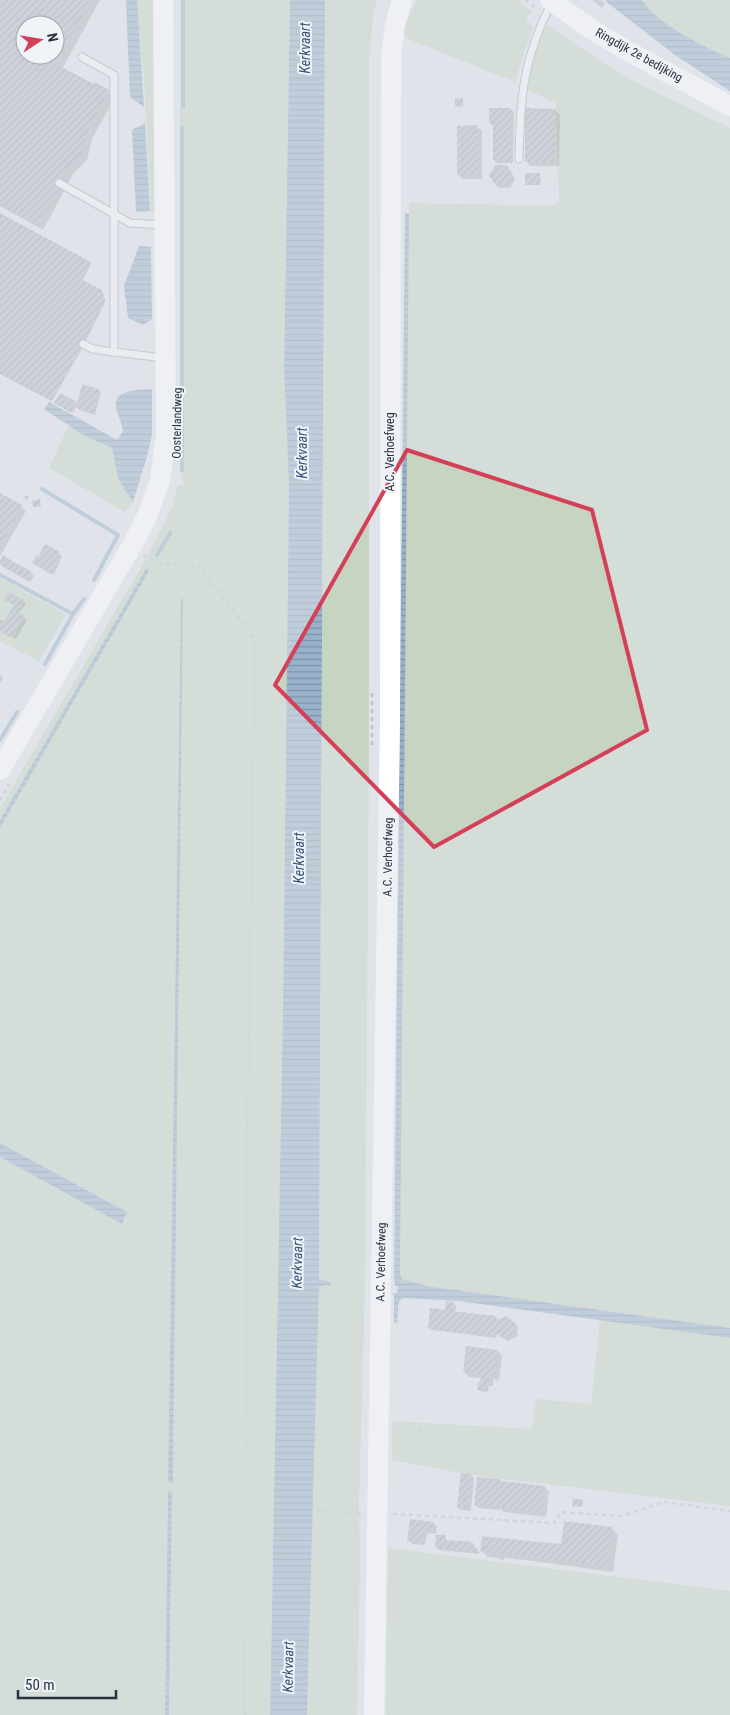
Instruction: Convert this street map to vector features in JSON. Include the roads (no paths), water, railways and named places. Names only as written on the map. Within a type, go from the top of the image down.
[{"type":"street","name":"Oosterlandweg","points":[[5,777],[140,552],[148,514],[160,480],[166,435],[163,0]]},
{"type":"street","name":"A.C. Verhoefweg","points":[[374,1715],[390,721],[391,56],[395,25],[402,0]]},
{"type":"street","name":"Ringdijk 2e bedijking","points":[[552,1],[591,29],[624,49],[730,106]]},
{"type":"lane","points":[[519,159],[520,109],[527,67],[536,37],[552,1]]},
{"type":"lane","points":[[82,57],[114,75],[114,352]]},
{"type":"lane","points":[[59,183],[130,223],[165,225]]},
{"type":"lane","points":[[83,344],[93,349],[166,358]]},
{"type":"water","points":[[126,0],[137,0],[144,107],[130,97]]},
{"type":"water","name":"Kerkvaart","points":[[290,0],[325,0],[319,1279],[331,1282],[331,1285],[319,1286],[307,1715],[270,1715],[283,1009],[289,484],[284,367]]},
{"type":"water","points":[[604,0],[642,0],[659,18],[682,34],[730,58],[730,91],[675,55]]},
{"type":"water","points":[[145,123],[150,211],[136,212],[132,130]]},
{"type":"water","points":[[405,213],[409,214],[400,1274],[402,1279],[427,1286],[730,1328],[730,1338],[458,1301],[403,1298],[399,1301],[397,1323],[394,1322],[394,1293],[397,1293],[398,1286],[395,1286],[394,1276]]},
{"type":"water","points":[[139,246],[151,247],[152,319],[143,325],[128,318],[124,286]]},
{"type":"water","points":[[152,389],[152,435],[133,502],[118,479],[112,448],[83,435],[44,409],[49,402],[117,440],[123,431],[116,401],[128,392]]},
{"type":"water","points":[[146,569],[149,570],[140,587],[0,828],[0,820]]},
{"type":"water","points":[[181,598],[183,599],[173,1483],[168,1482]]},
{"type":"water","points":[[0,1143],[127,1212],[122,1224],[0,1157]]},
{"type":"water","points":[[168,1491],[172,1492],[169,1715],[165,1715]]},
{"type":"waterway","points":[[183,0],[183,107]]},
{"type":"waterway","points":[[182,128],[182,470]]},
{"type":"waterway","points":[[42,489],[118,535],[94,580]]},
{"type":"waterway","points":[[157,555],[170,533]]},
{"type":"waterway","points":[[0,575],[73,614],[45,664]]},
{"type":"waterway","points":[[73,614],[84,599]]},
{"type":"waterway","points":[[0,740],[17,712]]}]
